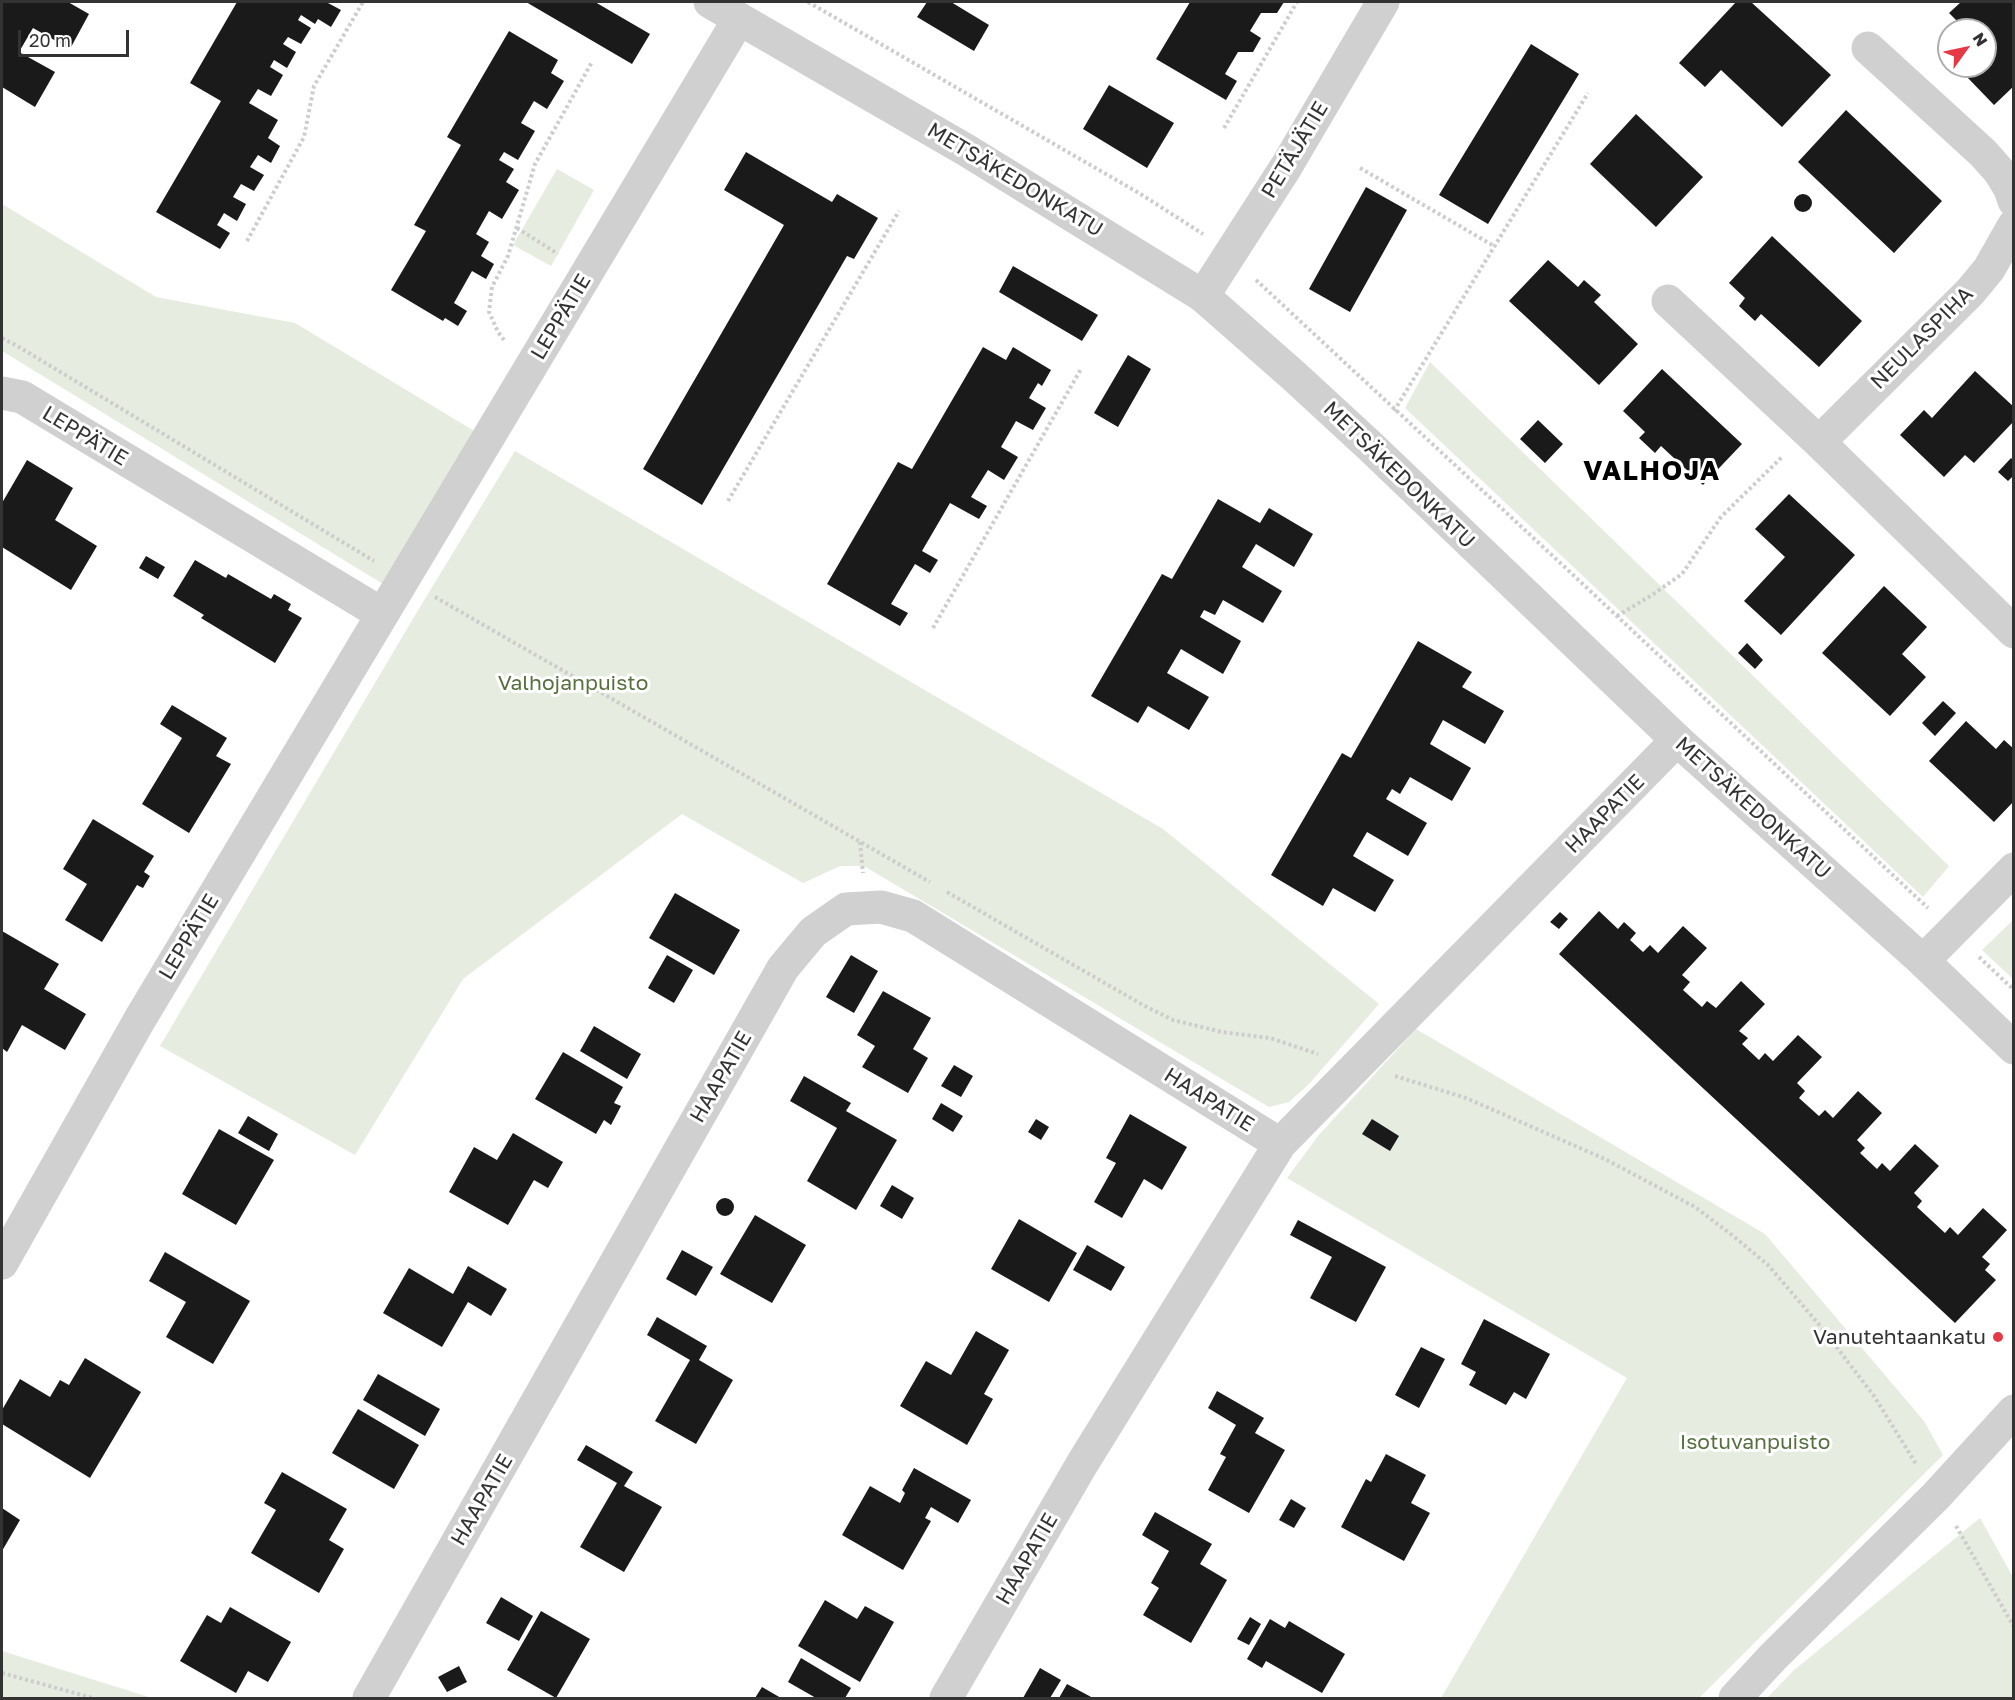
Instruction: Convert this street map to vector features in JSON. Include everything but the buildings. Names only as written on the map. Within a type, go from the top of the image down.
[{"type":"street","name":"METSÄKEDONKATU","points":[[710,2],[966,150],[1203,296],[1371,447],[1677,740],[1923,961],[2013,1048]]},
{"type":"street","name":"PETÄJÄTIE","points":[[1203,296],[1287,167],[1383,2]]},
{"type":"street","name":"LEPPÄTIE","points":[[2,1263],[140,1019],[739,19]]},
{"type":"street","points":[[1868,48],[1998,155],[1999,171],[2010,189],[2013,201]]},
{"type":"street","name":"NEULASPIHA","points":[[1814,438],[1970,292],[1989,268],[2013,225]]},
{"type":"street","points":[[1668,301],[1814,438],[2013,633]]},
{"type":"street","name":"LEPPÄTIE","points":[[2,393],[22,397],[382,614]]},
{"type":"street","name":"HAAPATIE","points":[[946,1698],[1082,1464],[1280,1144],[1677,740]]},
{"type":"street","points":[[1923,961],[2013,869]]},
{"type":"street","name":"HAAPATIE","points":[[369,1698],[783,968],[813,932],[846,909],[881,907],[913,916],[1280,1144]]},
{"type":"street","points":[[1735,1698],[1773,1657],[1936,1496],[2013,1411]]},
{"type":"path","points":[[247,241],[304,137],[314,86],[363,2]]},
{"type":"path","points":[[1224,128],[1297,2]]},
{"type":"path","points":[[527,373],[498,332],[489,312],[492,287],[508,256],[535,164],[592,62]]},
{"type":"path","points":[[1371,447],[1588,93]]},
{"type":"path","points":[[1360,168],[1494,246]]},
{"type":"path","points":[[729,501],[899,211]]},
{"type":"path","points":[[516,227],[587,272]]},
{"type":"path","points":[[2,338],[405,580],[930,882]]},
{"type":"path","points":[[933,628],[1081,369]]},
{"type":"path","points":[[1617,616],[1682,574],[1720,518],[1766,471],[1814,438]]},
{"type":"path","points":[[941,888],[1173,1020],[1222,1032],[1270,1038],[1466,1098],[1605,1159],[1695,1207],[1732,1234],[1768,1265],[1822,1328],[1874,1396],[1968,1545],[2013,1627]]},
{"type":"path","points":[[2,1673],[93,1698]]},
{"type":"green space","points":[[557,169],[594,190],[551,266],[513,245]]},
{"type":"green space","points":[[2,204],[156,297],[295,323],[476,432],[383,584],[2,351]]},
{"type":"green space","points":[[1430,362],[1949,866],[1923,897],[1405,408]]},
{"type":"green space","name":"Valhojanpuisto","points":[[515,451],[1163,829],[1379,1004],[1308,1085],[1289,1102],[1269,1107],[864,866],[840,866],[803,883],[682,814],[463,979],[355,1155],[160,1046]]},
{"type":"green space","points":[[2013,920],[2013,979],[1982,950]]},
{"type":"green space","name":"Isotuvanpuisto","points":[[1416,1029],[1765,1234],[1924,1421],[1943,1455],[1699,1698],[1441,1698],[1627,1378],[1287,1178],[1318,1136]]},
{"type":"green space","points":[[1980,1518],[2013,1577],[2013,1698],[1767,1698],[1793,1671]]},
{"type":"green space","points":[[2,1651],[152,1698],[2,1698]]},
{"type":"place","name":"Vanutehtaankatu","points":[[1998,1337]]},
{"type":"district","name":"VALHOJA","points":[[1652,471]]}]
